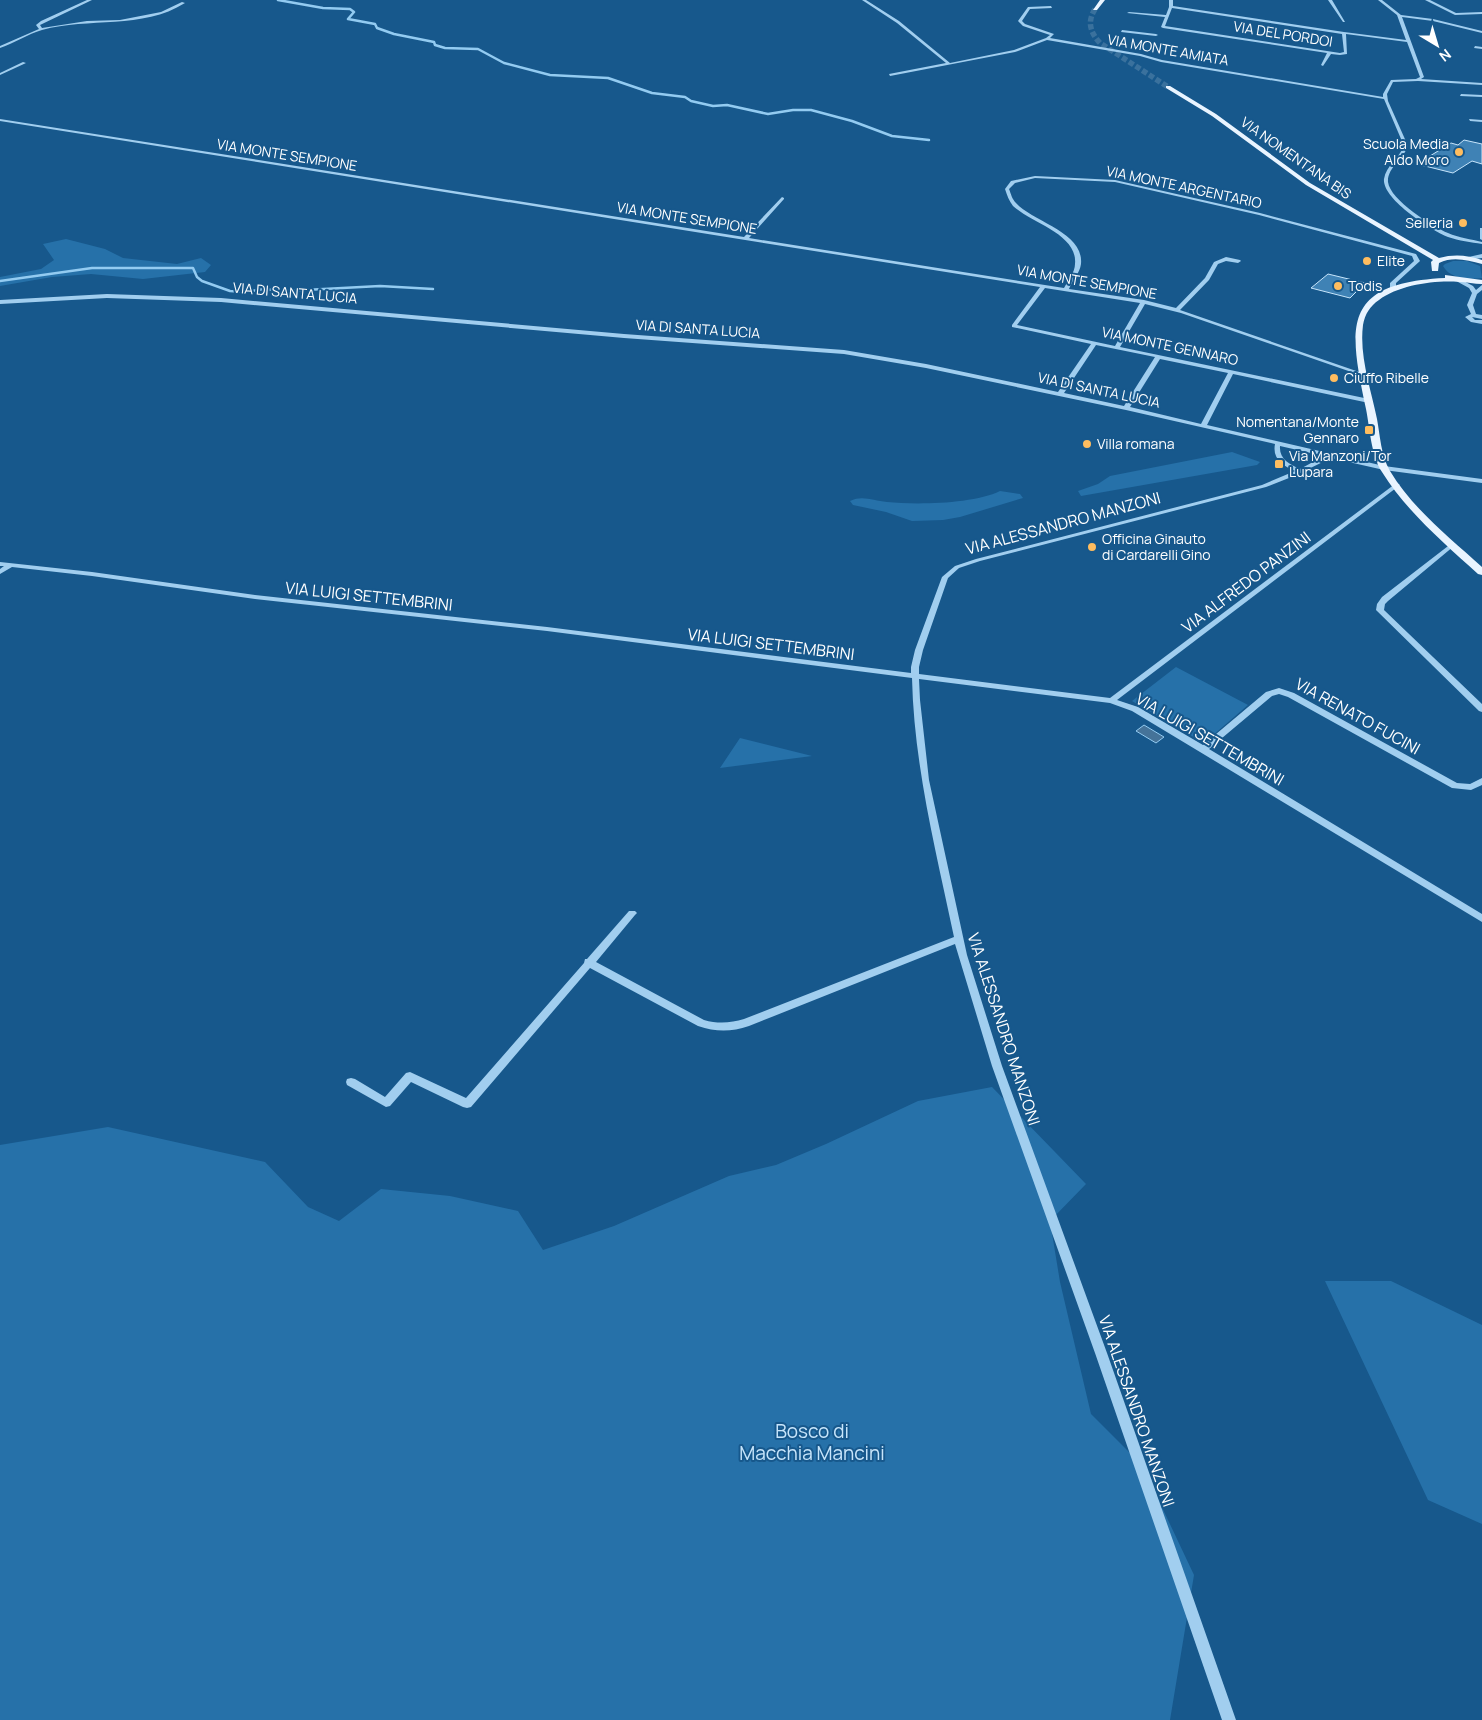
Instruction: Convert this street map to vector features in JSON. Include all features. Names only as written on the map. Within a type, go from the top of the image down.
[{"type":"main road","points":[[1095,9],[1104,0]]},
{"type":"main road","name":"VIA NOMENTANA BIS","points":[[1168,87],[1214,115],[1308,184],[1438,260]]},
{"type":"main road","points":[[1420,282],[1434,274],[1434,265],[1438,260],[1450,257],[1467,258],[1482,262]]},
{"type":"main road","points":[[1435,269],[1458,280]]},
{"type":"main road","points":[[1482,282],[1458,280],[1420,282],[1393,289],[1372,302],[1361,317],[1362,374],[1384,468],[1425,518],[1482,572]]},
{"type":"street","points":[[41,29],[38,26],[40,23],[90,0]]},
{"type":"street","points":[[864,0],[898,22],[949,64]]},
{"type":"street","points":[[1129,13],[1168,16],[1171,0]]},
{"type":"street","points":[[1330,0],[1344,21]]},
{"type":"street","points":[[1380,0],[1400,16],[1433,20],[1482,32]]},
{"type":"street","points":[[1427,0],[1458,14],[1482,13]]},
{"type":"street","points":[[0,47],[41,29],[88,22],[118,22],[157,14],[183,3]]},
{"type":"street","points":[[1047,40],[1053,35],[1020,21],[1028,8],[1050,7]]},
{"type":"street","points":[[1171,8],[1344,33]]},
{"type":"street","name":"VIA DEL PORDOI","points":[[1168,16],[1163,27],[1329,52],[1345,53],[1344,33],[1408,41]]},
{"type":"street","points":[[1400,16],[1422,76],[1419,80]]},
{"type":"street","points":[[1122,31],[1156,35]]},
{"type":"street","name":"VIA MONTE AMIATA","points":[[890,75],[1012,51],[1047,40],[1385,98]]},
{"type":"street","points":[[1474,47],[1482,48]]},
{"type":"street","points":[[1323,65],[1329,52]]},
{"type":"street","points":[[0,74],[24,63]]},
{"type":"street","points":[[1482,84],[1399,80],[1391,82],[1385,98],[1406,146],[1388,171],[1386,183],[1388,191],[1422,220],[1442,233],[1455,238],[1482,243]]},
{"type":"street","points":[[1462,95],[1482,96]]},
{"type":"street","name":"VIA MONTE SEMPIONE","points":[[0,120],[1144,302],[1177,310],[1362,374]]},
{"type":"street","points":[[1470,120],[1482,121]]},
{"type":"street","name":"VIA MONTE ARGENTARIO","points":[[1066,290],[1078,266],[1076,253],[1061,234],[1014,205],[1007,190],[1013,182],[1047,177],[1118,182],[1279,219],[1414,255],[1417,261],[1393,283],[1393,289]]},
{"type":"street","points":[[745,238],[782,198]]},
{"type":"street","points":[[1482,229],[1482,239]]},
{"type":"street","points":[[1467,258],[1482,256]]},
{"type":"street","points":[[1177,310],[1207,279],[1216,263],[1224,260],[1238,261]]},
{"type":"street","points":[[1458,280],[1471,286],[1475,293]]},
{"type":"street","name":"VIA MONTE GENNARO","points":[[1044,286],[1014,326],[1369,401]]},
{"type":"street","points":[[1482,287],[1475,293],[1470,307],[1474,315],[1468,318],[1482,321]]},
{"type":"street","name":"VIA DI SANTA LUCIA","points":[[0,302],[95,296],[177,297],[319,307],[624,336],[802,348],[896,360],[1126,408],[1384,468]]},
{"type":"street","points":[[1116,348],[1144,302]]},
{"type":"street","points":[[1060,394],[1094,343]]},
{"type":"street","points":[[1126,408],[1158,356]]},
{"type":"street","points":[[1203,426],[1231,372]]},
{"type":"street","points":[[1278,443],[1276,450],[1279,457],[1287,465],[1300,471]]},
{"type":"street","name":"VIA ALESSANDRO MANZONI","points":[[1229,1720],[997,1066],[962,955],[926,780],[916,700],[915,675],[919,650],[939,590],[947,575],[957,567],[1252,490],[1300,471],[1331,455]]},
{"type":"street","points":[[1384,468],[1482,481]]},
{"type":"street","name":"VIA ALFREDO PANZINI","points":[[1111,701],[1397,486]]},
{"type":"street","points":[[1452,545],[1385,599],[1381,604],[1380,610],[1482,709]]},
{"type":"street","name":"VIA LUIGI SETTEMBRINI","points":[[0,564],[92,574],[255,597],[547,629],[1111,701],[1150,716],[1482,918]]},
{"type":"street","points":[[0,572],[11,566]]},
{"type":"street","name":"VIA RENATO FUCINI","points":[[1204,749],[1269,694],[1279,691],[1291,695],[1455,786],[1471,787],[1482,781]]},
{"type":"street","points":[[350,1082],[386,1103],[410,1076],[466,1104],[632,913]]},
{"type":"street","points":[[588,962],[701,1023],[723,1028],[746,1023],[958,939]]},
{"type":"green space","points":[[66,239],[105,249],[123,258],[177,264],[201,258],[211,265],[205,272],[143,279],[91,274],[52,277],[0,286],[0,277],[41,269],[54,260],[43,244]]},
{"type":"green space","points":[[1453,261],[1467,261],[1480,266],[1482,278],[1466,279],[1450,274],[1443,266]]},
{"type":"green space","points":[[1232,452],[1260,462],[1257,465],[1081,496],[1078,491],[1098,484],[1110,476]]},
{"type":"green space","points":[[1000,491],[1020,494],[1023,498],[960,517],[943,520],[912,521],[886,512],[853,505],[850,501],[864,498],[899,503],[960,501],[975,499]]},
{"type":"green space","points":[[1176,667],[1248,705],[1204,743],[1132,701]]},
{"type":"green space","points":[[740,738],[812,756],[720,768]]},
{"type":"green space","name":"Bosco di Macchia Mancini","points":[[992,1087],[1086,1184],[1050,1221],[1060,1282],[1091,1414],[1142,1465],[1194,1575],[1170,1720],[0,1720],[0,1145],[108,1127],[265,1162],[308,1207],[339,1221],[381,1189],[450,1196],[518,1211],[543,1250],[614,1226],[729,1176],[776,1165],[918,1101]]},
{"type":"green space","points":[[1325,1281],[1391,1281],[1482,1325],[1482,1524],[1428,1500]]},
{"type":"shaded area","points":[[1144,725],[1164,737],[1156,743],[1136,731]]},
{"type":"building","name":"Scuola Media Aldo Moro","points":[[1464,140],[1482,144],[1482,164],[1472,161],[1453,173],[1417,164],[1451,143],[1458,145]]},
{"type":"building","name":"Todis","points":[[1328,274],[1365,283],[1350,298],[1311,288]]},
{"type":"waterway","points":[[278,0],[323,8],[350,9],[354,12],[348,19],[375,24],[377,28],[394,34],[434,42],[435,45],[445,48],[478,49],[504,63],[550,75],[608,78],[652,93],[685,97],[691,101],[713,106],[727,105],[768,114],[793,110],[811,110],[852,121],[892,136],[929,140]]},
{"type":"waterway","points":[[0,281],[92,268],[193,268],[197,277],[202,281],[230,291],[245,292],[264,289],[286,291],[380,286],[433,289]]},
{"type":"tunnel","points":[[1095,9],[1090,23],[1092,31],[1100,43],[1168,87]]},
{"type":"place","name":"Scuola Media Aldo Moro","points":[[1459,152]]},
{"type":"place","name":"Selleria","points":[[1463,223]]},
{"type":"place","name":"Elite","points":[[1367,261]]},
{"type":"place","name":"Todis","points":[[1338,286]]},
{"type":"place","name":"Ciuffo Ribelle","points":[[1334,378]]},
{"type":"place","name":"Nomentana/Monte Gennaro","points":[[1369,430]]},
{"type":"place","name":"Villa romana","points":[[1087,444]]},
{"type":"place","name":"Via Manzoni/Tor Lupara","points":[[1279,464]]},
{"type":"place","name":"Officina Ginauto di Cardarelli Gino","points":[[1092,547]]}]
